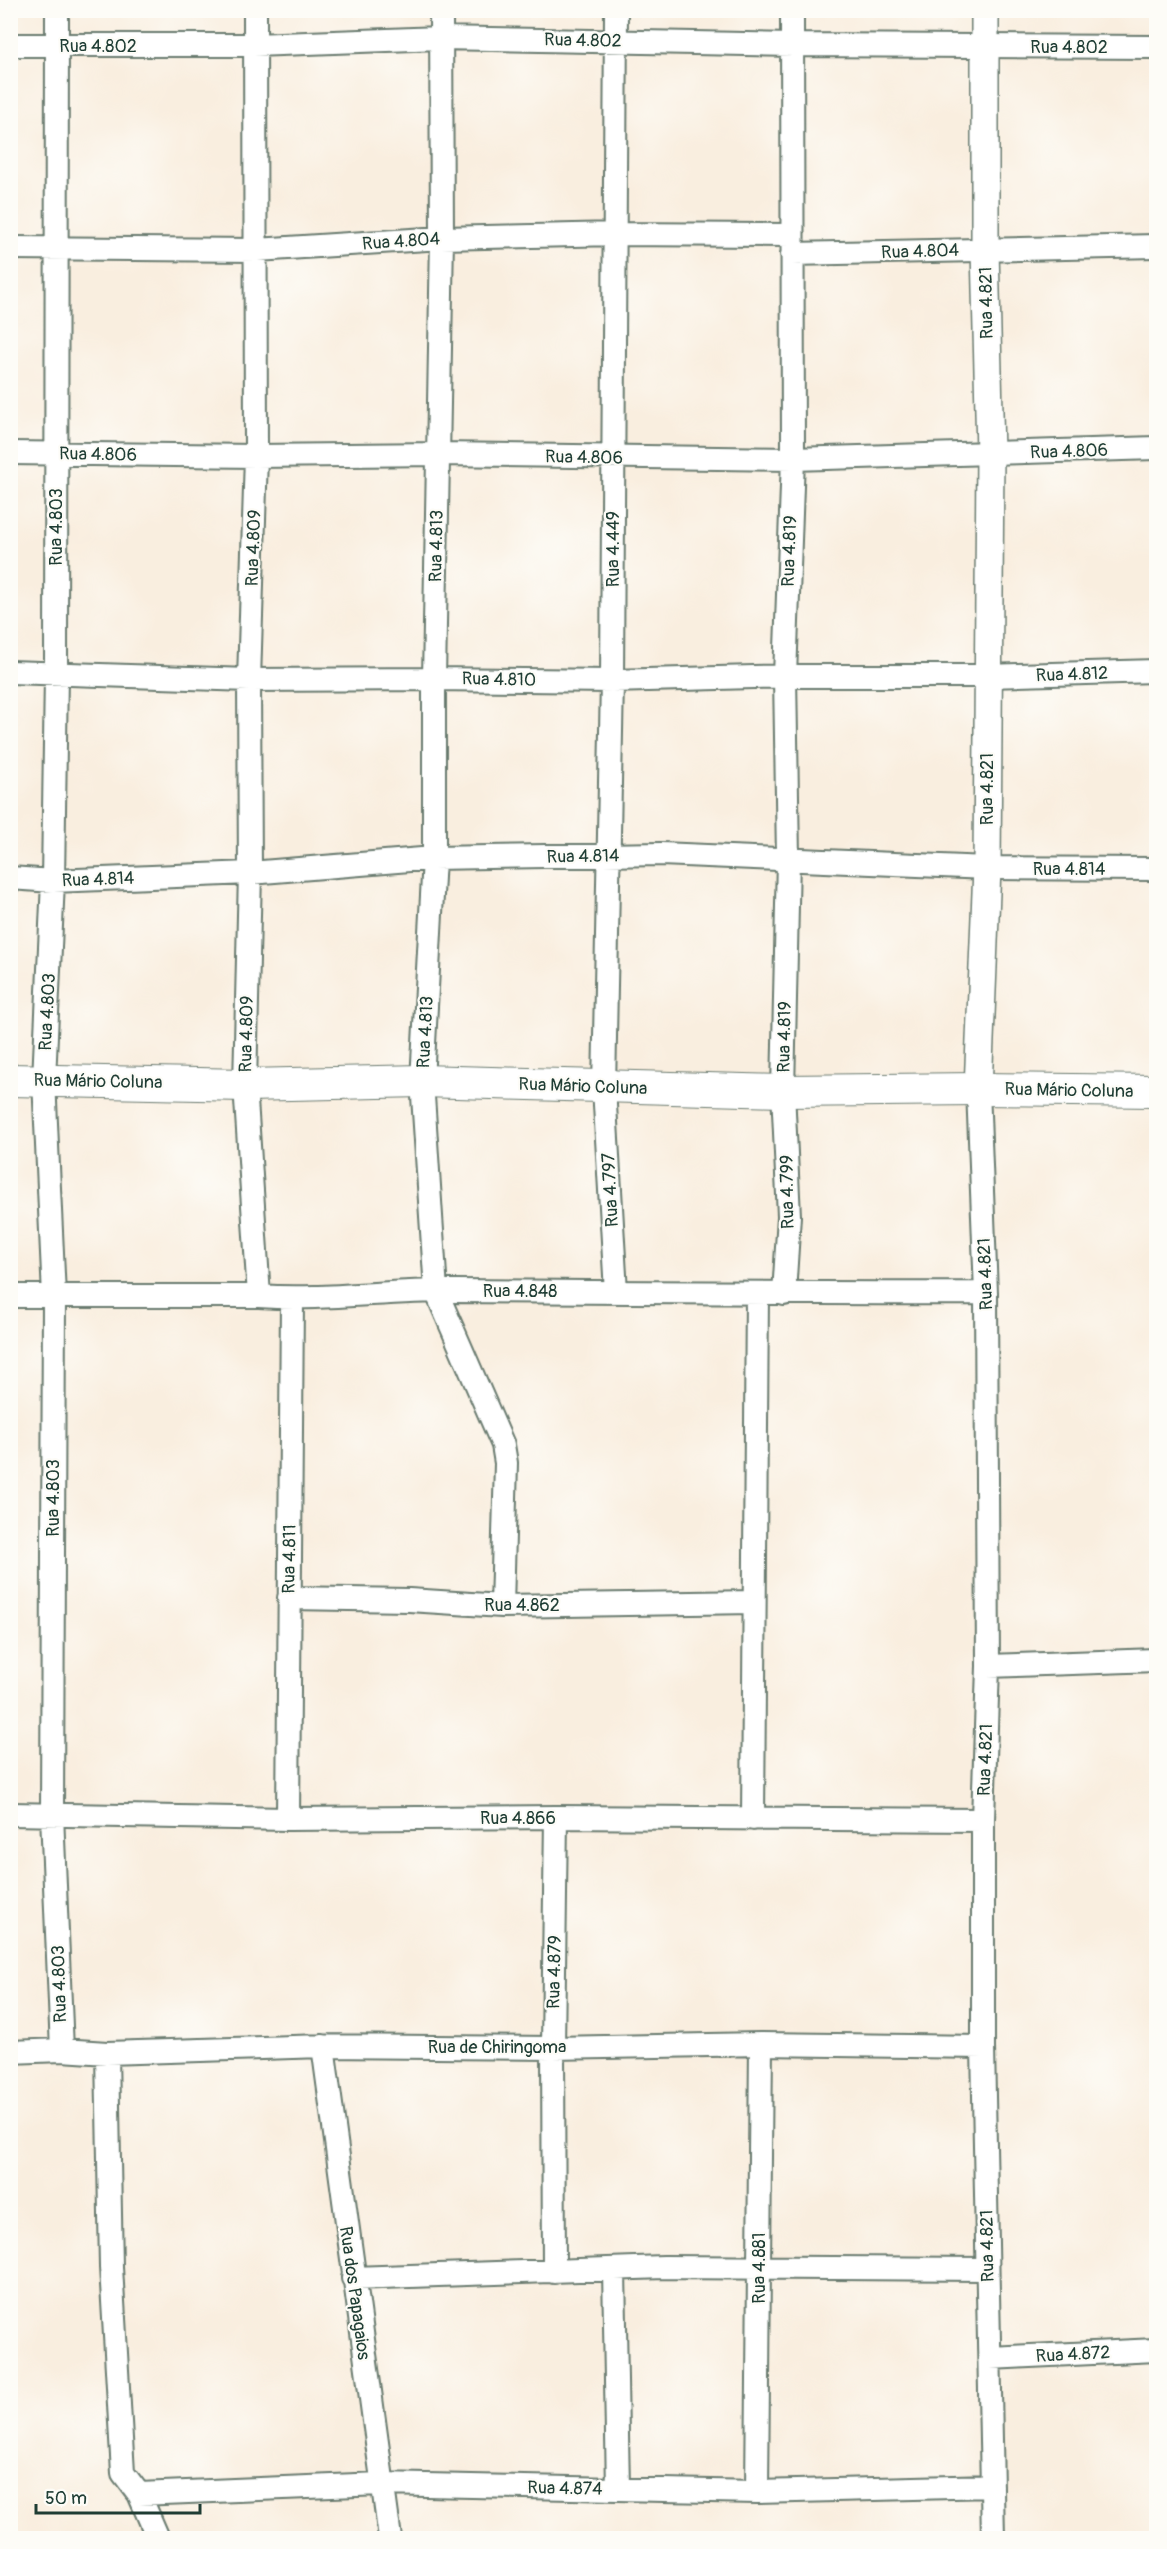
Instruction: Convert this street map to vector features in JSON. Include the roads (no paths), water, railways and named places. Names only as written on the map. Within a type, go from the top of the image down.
[{"type":"main road","name":"Rua Mário Coluna","points":[[10,1080],[245,1085],[422,1081],[604,1088],[783,1091],[978,1089],[1156,1091]]},
{"type":"street","name":"Rua 4.803","points":[[57,10],[56,674],[53,881],[44,1080],[54,1296],[52,1815],[62,2050]]},
{"type":"street","name":"Rua 4.809","points":[[255,10],[256,456],[249,680],[250,873],[245,1085],[260,1296]]},
{"type":"street","name":"Rua 4.813","points":[[441,10],[442,238],[434,679],[435,858],[422,1081],[436,1291],[503,1445],[506,1474],[502,1606]]},
{"type":"street","name":"Rua 4.449","points":[[604,1088],[612,681],[616,10]]},
{"type":"street","name":"Rua 4.819","points":[[783,1091],[788,858],[785,676],[793,459],[792,10]]},
{"type":"street","name":"Rua 4.821","points":[[985,10],[985,249],[990,453],[987,868],[978,1089],[986,1293],[988,1666],[983,1820],[983,2047],[993,2538]]},
{"type":"street","name":"Rua 4.802","points":[[10,45],[57,47],[254,45],[440,38],[793,45],[1156,47]]},
{"type":"street","name":"Rua 4.804","points":[[10,248],[256,250],[442,238],[615,234],[792,245],[985,249],[1156,246]]},
{"type":"street","name":"Rua 4.806","points":[[10,453],[256,456],[437,454],[793,459],[1156,448]]},
{"type":"street","name":"Rua 4.812","points":[[987,676],[1156,671]]},
{"type":"street","name":"Rua 4.810","points":[[10,672],[249,680],[612,681],[785,676],[987,676]]},
{"type":"street","name":"Rua 4.814","points":[[10,878],[53,881],[250,873],[435,858],[662,854],[987,868],[1156,869]]},
{"type":"street","name":"Rua 4.797","points":[[604,1088],[616,1292]]},
{"type":"street","name":"Rua 4.799","points":[[783,1091],[789,1216],[784,1294]]},
{"type":"street","name":"Rua 4.848","points":[[10,1296],[260,1296],[292,1299],[436,1291],[757,1294],[986,1293]]},
{"type":"street","points":[[753,1819],[757,1294]]},
{"type":"street","name":"Rua 4.811","points":[[288,1819],[292,1299]]},
{"type":"street","name":"Rua 4.862","points":[[289,1598],[408,1600],[502,1606],[754,1602]]},
{"type":"street","points":[[988,1666],[1156,1660]]},
{"type":"street","name":"Rua 4.866","points":[[10,1814],[288,1819],[556,1817],[983,1820]]},
{"type":"street","name":"Rua 4.879","points":[[554,2272],[553,2048],[556,1817]]},
{"type":"street","name":"Rua de Chiringoma","points":[[10,2052],[62,2050],[107,2053],[323,2046],[553,2048],[761,2044],[983,2047]]},
{"type":"street","name":"Rua 4.881","points":[[758,2492],[761,2044]]},
{"type":"street","name":"Rua dos Papagaios","points":[[323,2046],[390,2538]]},
{"type":"street","points":[[107,2053],[111,2267],[123,2473],[139,2494],[158,2538]]},
{"type":"street","points":[[353,2278],[758,2266],[987,2269]]},
{"type":"street","points":[[614,2270],[618,2489]]},
{"type":"street","name":"Rua 4.872","points":[[990,2358],[1156,2350]]},
{"type":"street","name":"Rua 4.874","points":[[139,2494],[381,2484],[758,2492],[992,2486]]}]
